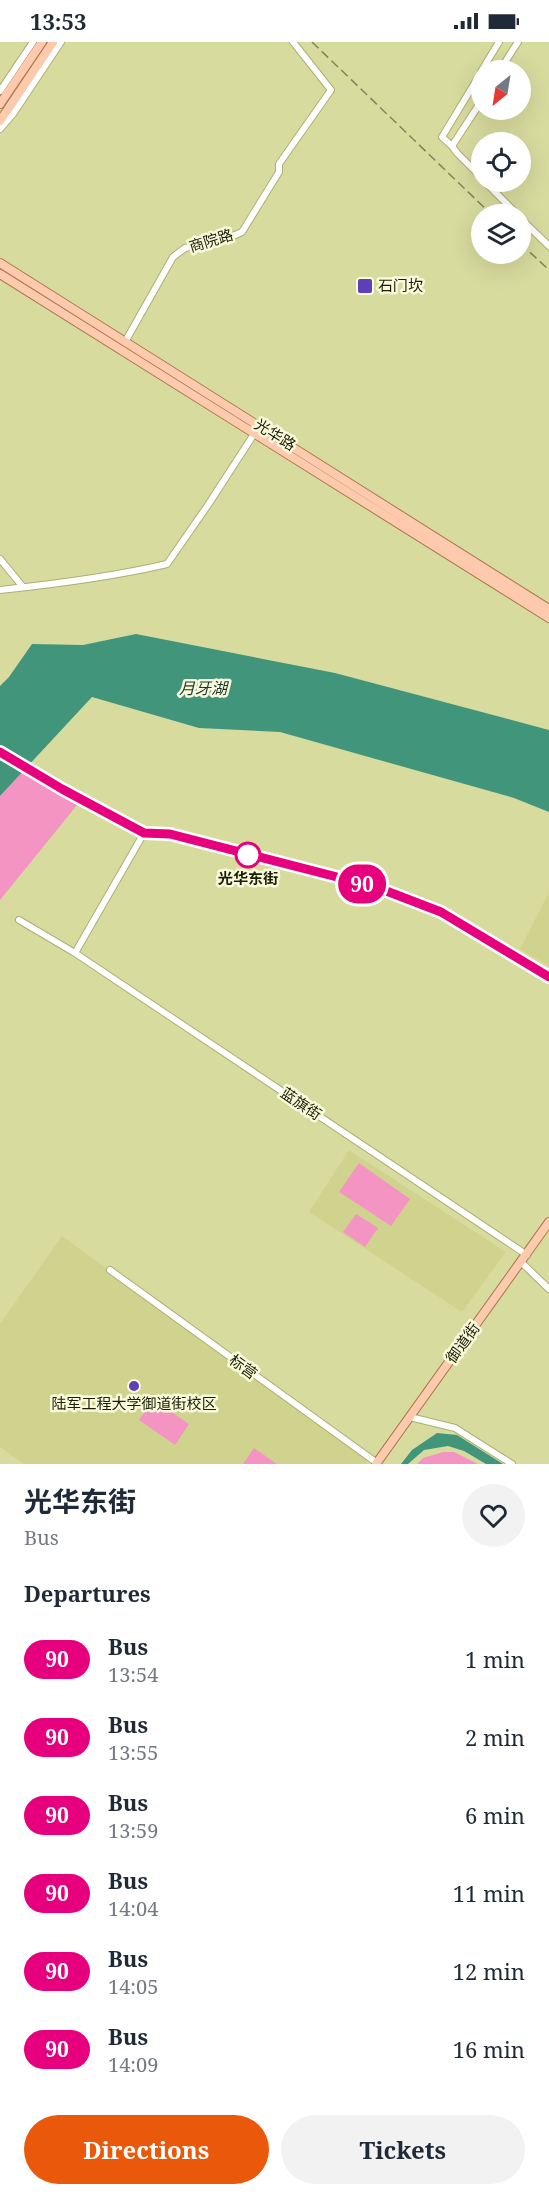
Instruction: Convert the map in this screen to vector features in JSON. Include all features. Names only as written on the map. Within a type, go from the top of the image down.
[{"type":"main road","points":[[1,103],[42,42]]},
{"type":"main road","points":[[0,121],[53,42]]},
{"type":"main road","name":"光华路","points":[[0,264],[126,342],[257,430],[549,618]]},
{"type":"main road","name":"光华路","points":[[0,274],[549,609]]},
{"type":"main road","name":"御道街","points":[[377,1463],[549,1222]]},
{"type":"street","points":[[0,91],[33,42]]},
{"type":"street","points":[[0,129],[13,114],[61,42]]},
{"type":"street","name":"商院路","points":[[126,342],[173,257],[185,248],[226,239],[242,232],[279,172],[279,164],[331,90],[293,42]]},
{"type":"street","points":[[488,60],[499,42]]},
{"type":"street","points":[[506,60],[518,42]]},
{"type":"street","points":[[471,89],[442,136],[471,167]]},
{"type":"street","points":[[452,146],[471,117]]},
{"type":"street","points":[[495,192],[507,204]]},
{"type":"street","points":[[531,228],[549,246]]},
{"type":"street","points":[[0,590],[130,573],[167,564],[257,430]]},
{"type":"street","points":[[0,559],[23,588]]},
{"type":"street","points":[[0,752],[62,789],[144,833],[170,834],[376,887],[441,912],[549,977]]},
{"type":"street","points":[[75,953],[144,833]]},
{"type":"street","name":"蓝旗街","points":[[18,920],[75,953],[524,1258],[549,1289]]},
{"type":"street","name":"标营","points":[[110,1270],[377,1463]]},
{"type":"street","points":[[410,1418],[455,1428],[512,1464]]},
{"type":"shaded area","points":[[0,752],[82,799],[0,900]]},
{"type":"shaded area","points":[[549,892],[549,966],[520,949]]},
{"type":"shaded area","points":[[349,1150],[506,1252],[462,1312],[309,1212]]},
{"type":"shaded area","points":[[359,1163],[410,1199],[391,1226],[339,1192]]},
{"type":"shaded area","points":[[356,1214],[378,1228],[365,1247],[343,1232]]},
{"type":"shaded area","name":"陆军工程大学御道街校区","points":[[62,1236],[369,1460],[366,1464],[24,1464],[0,1447],[0,1324]]},
{"type":"shaded area","points":[[153,1399],[189,1424],[175,1445],[139,1420]]},
{"type":"shaded area","points":[[254,1448],[277,1464],[243,1464]]},
{"type":"shaded area","points":[[443,1452],[454,1452],[478,1464],[417,1464],[423,1458]]},
{"type":"water","name":"月牙湖","points":[[136,634],[335,673],[549,730],[549,812],[514,798],[280,732],[199,728],[92,697],[0,796],[0,686],[32,644],[83,645]]},
{"type":"water","points":[[437,1433],[457,1435],[503,1464],[486,1464],[464,1451],[448,1446],[424,1450],[408,1464],[401,1464],[412,1450]]},
{"type":"railway","points":[[312,42],[481,204]]},
{"type":"railway","points":[[531,253],[549,270]]},
{"type":"bus line","name":"90","points":[[0,752],[62,789],[144,833],[170,834],[376,887],[441,912],[549,977]]},
{"type":"place","name":"石门坎","points":[[365,286]]},
{"type":"place","name":"光华东街","points":[[248,855]]},
{"type":"place","name":"陆军工程大学御道街校区","points":[[134,1386]]}]
